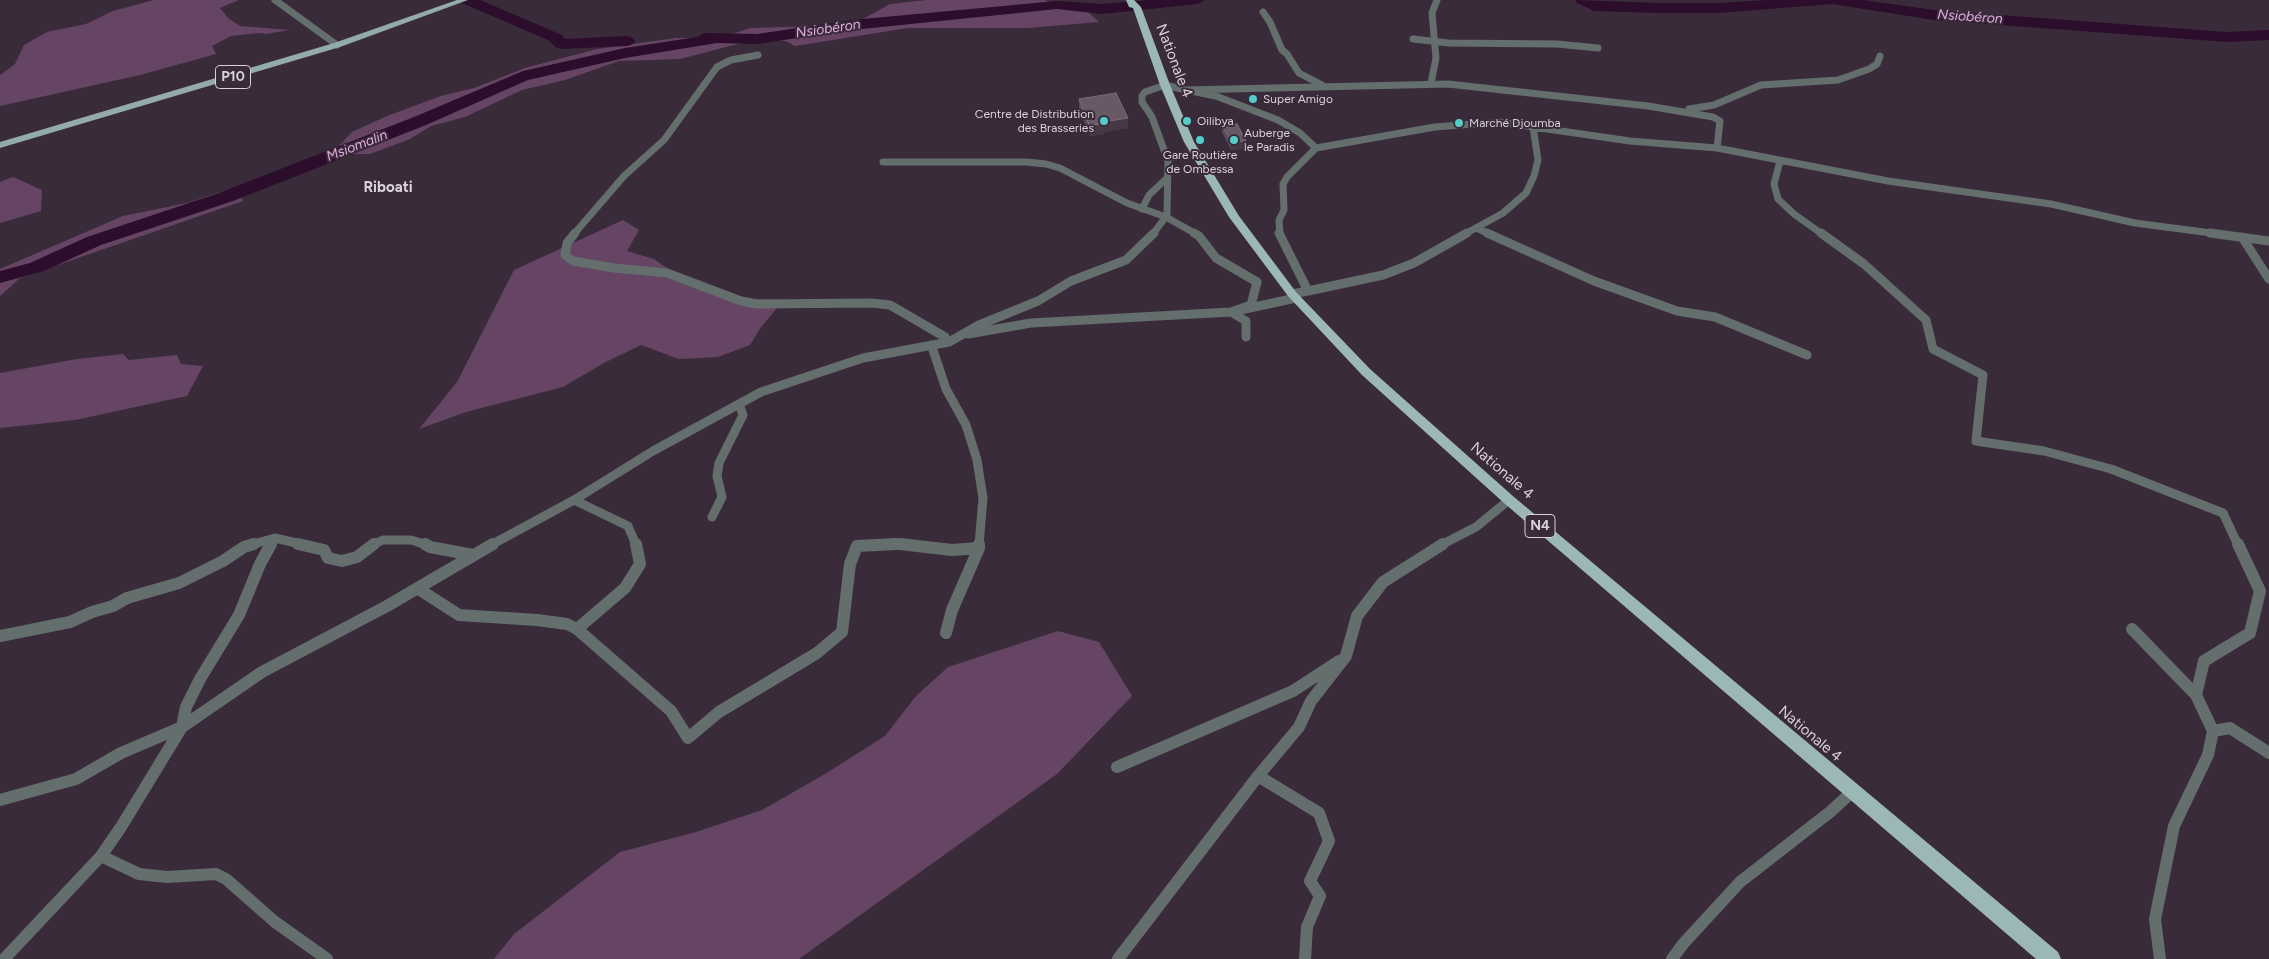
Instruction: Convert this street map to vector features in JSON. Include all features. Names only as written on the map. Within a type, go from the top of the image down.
[{"type":"highway","name":"Nationale 4","points":[[1133,4],[1189,142],[1210,179],[1234,216],[1298,294],[1366,372],[1509,500],[2051,959]]},
{"type":"main road","name":"P10","points":[[0,145],[337,45],[464,0]]},
{"type":"street","points":[[275,0],[314,26],[337,45]]},
{"type":"street","points":[[1431,82],[1436,58],[1432,13],[1437,0]]},
{"type":"street","points":[[1263,12],[1270,22],[1282,50],[1287,54],[1299,73],[1323,86]]},
{"type":"street","points":[[1413,39],[1435,42],[1557,44],[1598,48]]},
{"type":"street","points":[[758,55],[731,60],[718,67],[664,140],[624,176],[567,243],[565,255],[573,261],[614,268],[667,273],[741,301],[757,304],[870,303],[890,305],[903,310],[945,337],[949,342]]},
{"type":"street","points":[[1680,111],[1714,105],[1762,85],[1838,80],[1869,69],[1876,64],[1880,56]]},
{"type":"street","points":[[1186,90],[1431,82],[1680,111],[1713,117],[1720,122],[1717,148]]},
{"type":"street","points":[[0,800],[76,779],[121,753],[182,726],[222,701],[262,672],[308,646],[387,606],[473,555],[574,500],[653,451],[738,404],[778,386],[863,358],[949,342],[959,335],[1038,301],[1071,281],[1126,260],[1153,234],[1166,217],[1168,207],[1166,179],[1168,161],[1152,117],[1142,102],[1144,92],[1165,85],[1216,96],[1278,120],[1300,133],[1316,148]]},
{"type":"street","points":[[1298,294],[1292,257],[1283,243],[1278,230],[1279,220],[1284,210],[1284,184],[1287,177],[1316,148],[1435,127],[1498,122],[1630,140],[1717,148],[1888,181],[2051,204],[2136,223],[2269,241]]},
{"type":"street","points":[[959,335],[1031,323],[1231,312],[1298,294],[1383,275],[1414,263],[1503,213],[1526,194],[1534,176],[1538,160],[1533,128]]},
{"type":"street","points":[[1780,161],[1774,184],[1778,199],[1794,214],[1864,264],[1926,320],[1933,349],[1983,375],[1976,441],[2044,451],[2110,469],[2223,513],[2260,591],[2250,633],[2204,661],[2196,695]]},
{"type":"street","points":[[884,162],[1026,162],[1046,164],[1060,168],[1142,209],[1166,217],[1199,236],[1216,258],[1257,282],[1251,305],[1231,312]]},
{"type":"street","points":[[1142,209],[1149,195],[1166,179]]},
{"type":"street","points":[[1476,228],[1594,281],[1677,311],[1715,317],[1807,356]]},
{"type":"street","points":[[2242,237],[2269,279]]},
{"type":"street","points":[[1231,312],[1246,321],[1246,337]]},
{"type":"street","points":[[932,346],[946,389],[966,425],[977,460],[983,498],[980,548],[952,610],[946,633]]},
{"type":"street","points":[[712,517],[722,497],[717,476],[719,463],[743,415],[738,404]]},
{"type":"street","points":[[574,500],[628,526],[638,549],[640,564],[625,588],[594,612],[577,629]]},
{"type":"street","points":[[1118,959],[1258,776],[1299,726],[1311,701],[1346,656],[1356,616],[1384,582],[1445,543],[1476,527],[1509,500]]},
{"type":"street","points":[[0,636],[70,622],[92,612],[113,606],[127,598],[179,583],[223,561],[244,547],[275,538],[324,550],[328,558],[342,561],[356,557],[374,543],[383,540],[411,540],[422,542],[430,547],[473,555]]},
{"type":"street","points":[[4,959],[101,856],[150,782],[182,726],[186,706],[200,679],[239,615],[260,564],[275,538]]},
{"type":"street","points":[[417,588],[459,615],[537,620],[567,624],[577,629],[672,711],[688,738],[719,712],[817,653],[842,632],[850,564],[857,546],[899,544],[952,550],[980,548]]},
{"type":"street","points":[[2132,629],[2196,695],[2213,731],[2208,755],[2174,826],[2155,919],[2160,959]]},
{"type":"street","points":[[1117,767],[1293,691],[1346,656]]},
{"type":"street","points":[[2213,731],[2230,728],[2269,753]]},
{"type":"street","points":[[1258,776],[1319,813],[1329,841],[1310,881],[1320,896],[1307,927],[1305,959]]},
{"type":"street","points":[[1672,959],[1683,944],[1740,882],[1830,812],[1853,791]]},
{"type":"street","points":[[101,856],[139,874],[167,877],[216,874],[226,879],[275,922],[327,959]]},
{"type":"shaded area","points":[[154,0],[239,0],[220,8],[228,18],[240,26],[290,30],[266,34],[231,36],[212,46],[216,54],[140,75],[0,106],[0,75],[15,64],[24,45],[47,32],[86,24],[113,11]]},
{"type":"shaded area","points":[[927,0],[1044,0],[1057,5],[1078,3],[1099,22],[1027,28],[908,28],[795,46],[786,41],[757,39],[680,59],[619,61],[565,80],[522,90],[465,117],[431,126],[410,139],[370,154],[331,154],[352,132],[387,116],[441,96],[474,88],[525,68],[597,49],[676,38],[719,38],[751,28],[852,25],[890,4]]},
{"type":"shaded area","points":[[13,177],[42,190],[41,211],[0,223],[0,182]]},
{"type":"shaded area","points":[[239,186],[243,201],[20,278],[0,296],[0,269],[123,216],[187,203]]},
{"type":"shaded area","points":[[623,220],[639,230],[627,251],[654,259],[692,285],[752,299],[784,300],[761,327],[750,345],[718,357],[679,359],[641,345],[604,363],[563,387],[466,412],[419,429],[457,382],[514,270]]},
{"type":"shaded area","points":[[123,354],[129,360],[177,355],[181,364],[203,366],[187,396],[75,420],[0,428],[0,373],[77,359]]},
{"type":"shaded area","points":[[1058,631],[1099,642],[1132,696],[1057,774],[799,959],[494,959],[514,934],[620,852],[696,832],[762,810],[825,774],[885,736],[916,696],[948,667]]},
{"type":"building","points":[[1116,93],[1128,118],[1103,122],[1104,124],[1089,125],[1079,99]]},
{"type":"building","points":[[1237,124],[1246,141],[1231,142],[1222,125]]},
{"type":"waterway","name":"Nsiobéron","points":[[467,0],[556,38],[561,44],[627,41]]},
{"type":"waterway","name":"Nsiobéron","points":[[717,38],[757,39],[852,25],[1057,5],[1102,9],[1198,0]]},
{"type":"waterway","name":"Nsiobéron","points":[[1582,0],[1594,6],[1659,8],[1718,8],[1832,0],[1934,15],[2227,37],[2269,35]]},
{"type":"waterway","name":"Msiomalin","points":[[704,38],[717,38]]},
{"type":"waterway","name":"Msiomalin","points":[[0,277],[37,267],[94,241],[226,197],[420,121],[523,76],[625,53],[717,38]]},
{"type":"place","name":"Super Amigo","points":[[1253,99]]},
{"type":"place","name":"Centre de Distribution des Brasseries","points":[[1104,121]]},
{"type":"place","name":"Oilibya","points":[[1187,121]]},
{"type":"place","name":"Marché Djoumba","points":[[1459,123]]},
{"type":"place","name":"Gare Routière de Ombessa","points":[[1200,140]]},
{"type":"place","name":"Auberge le Paradis","points":[[1234,140]]},
{"type":"district","name":"Riboati","points":[[388,188]]}]
